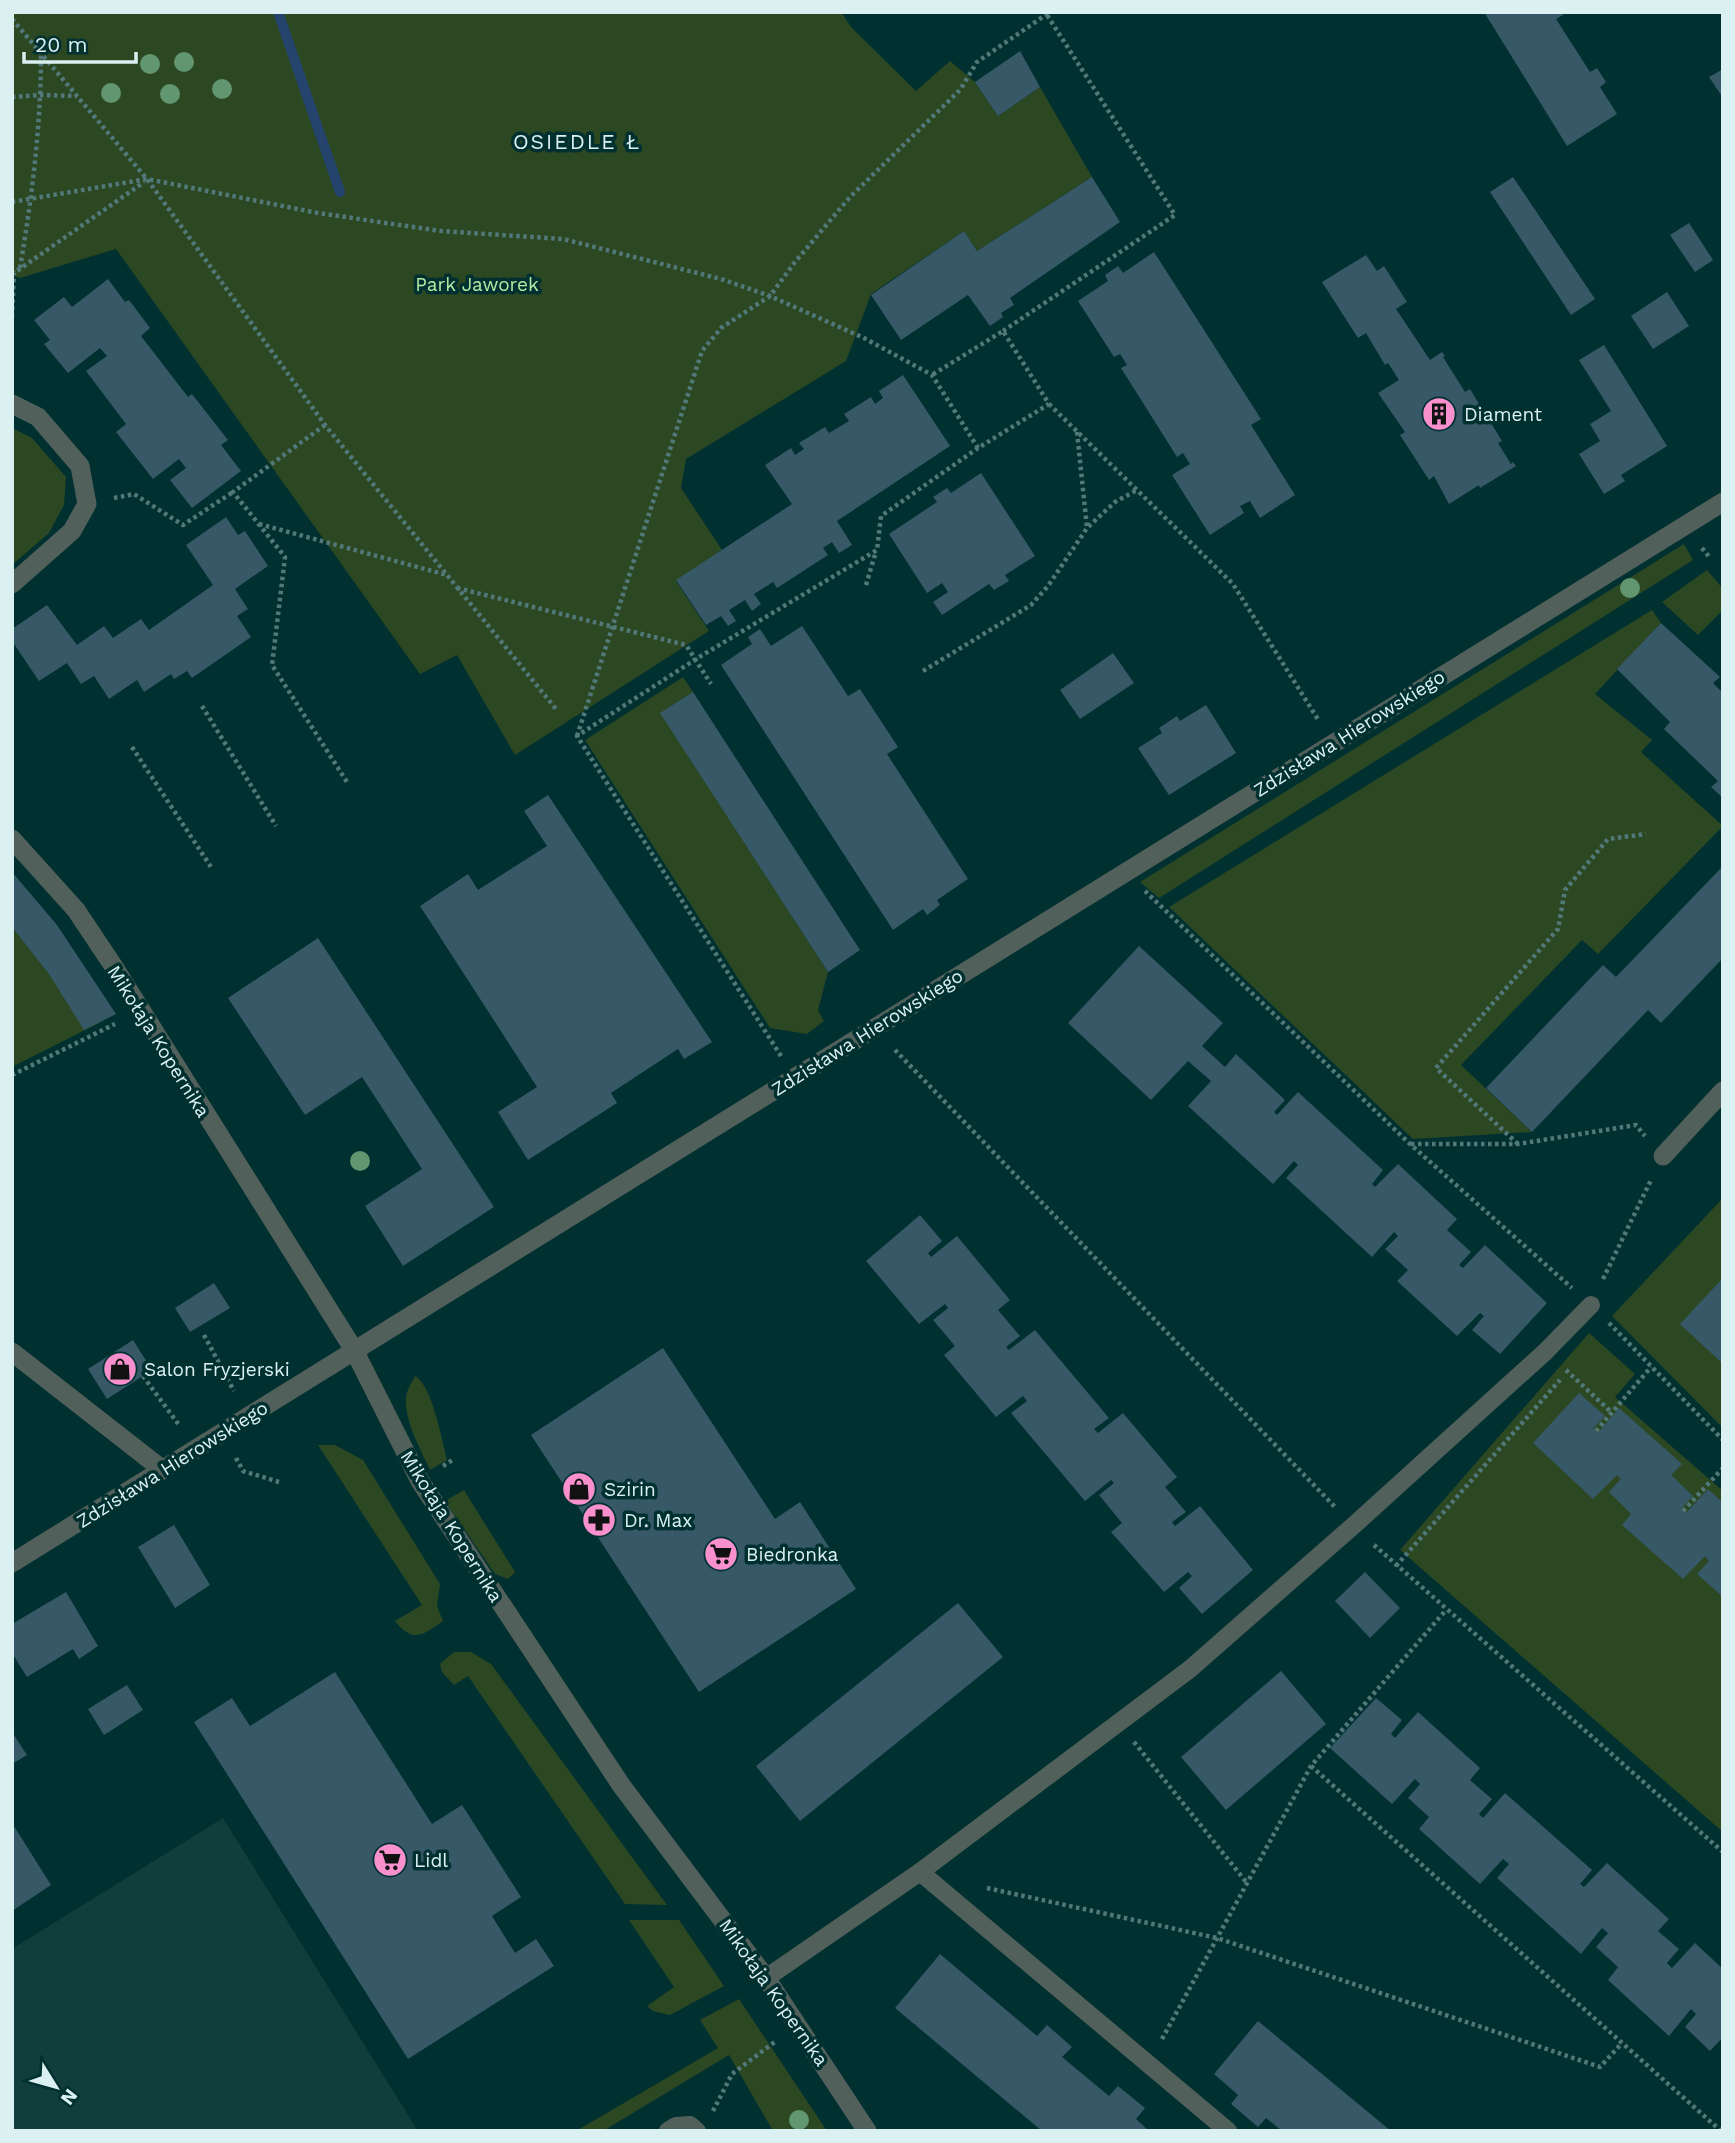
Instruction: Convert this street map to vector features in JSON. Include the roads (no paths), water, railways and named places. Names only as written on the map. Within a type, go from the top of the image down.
[{"type":"street","points":[[12,404],[38,416],[80,466],[87,504],[72,531],[12,584]]},
{"type":"street","name":"Zdzisława Hierowskiego","points":[[12,1563],[1721,505]]},
{"type":"street","name":"Mikołaja Kopernika","points":[[12,839],[76,910],[141,1011],[354,1350],[420,1481],[503,1608],[621,1785],[766,1978],[867,2131]]},
{"type":"street","points":[[1663,1156],[1723,1091]]},
{"type":"street","points":[[12,1352],[163,1470]]},
{"type":"lane","points":[[766,1978],[920,1872],[1190,1669],[1545,1352],[1591,1305]]},
{"type":"lane","points":[[920,1872],[1228,2131]]},
{"type":"lane","points":[[668,2131],[676,2126],[703,2125]]},
{"type":"waterway","points":[[278,12],[340,192]]},
{"type":"place","name":"Diament","points":[[1439,414]]},
{"type":"place","name":"Salon Fryzjerski","points":[[120,1369]]},
{"type":"place","name":"Szirin","points":[[579,1489]]},
{"type":"place","name":"Dr. Max","points":[[599,1520]]},
{"type":"place","name":"Biedronka","points":[[721,1554]]},
{"type":"place","name":"Lidl","points":[[390,1860]]},
{"type":"district","name":"OSIEDLE Ł","points":[[577,142]]},
{"type":"park label","name":"Park Jaworek","points":[[477,284]]}]
